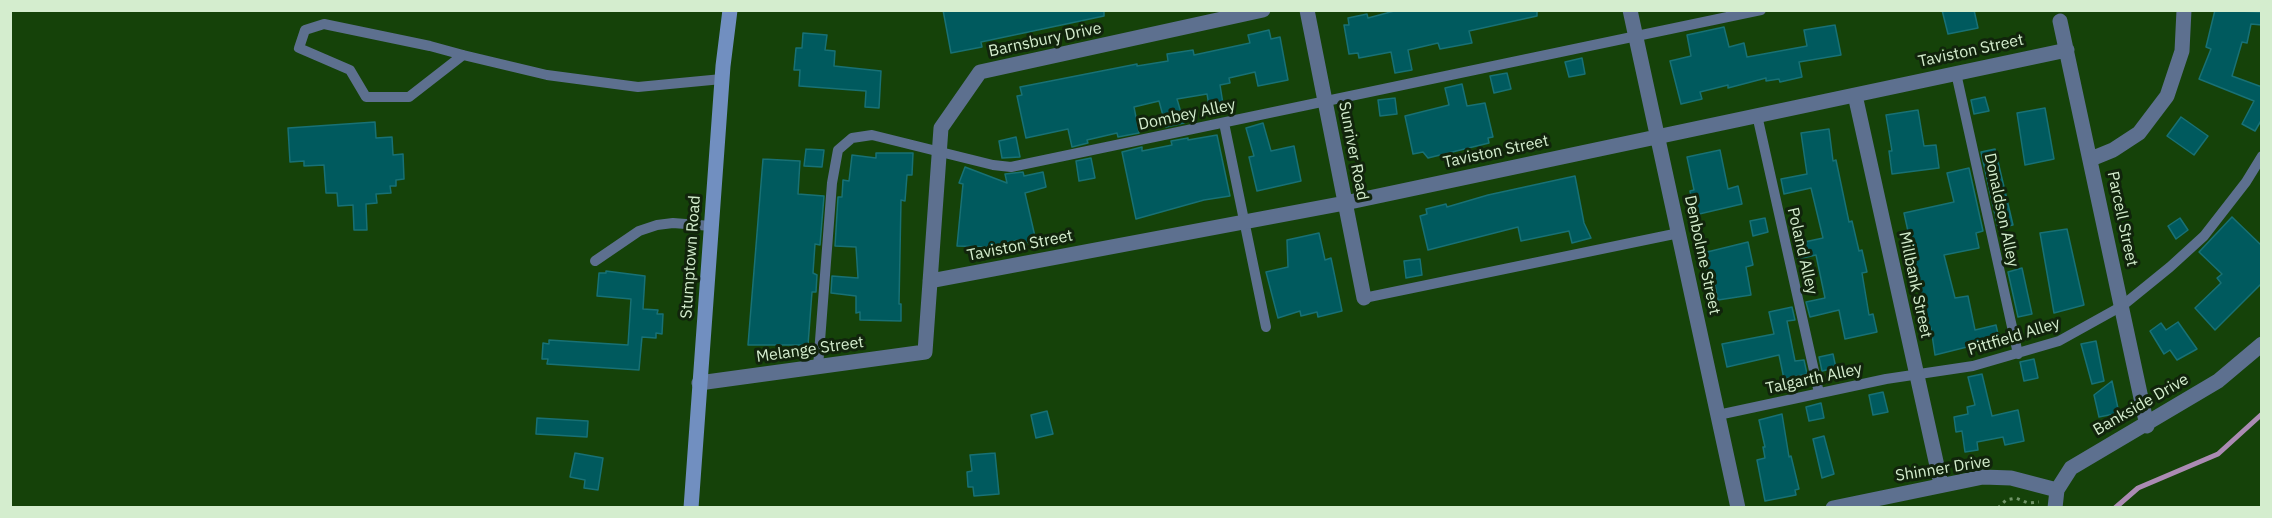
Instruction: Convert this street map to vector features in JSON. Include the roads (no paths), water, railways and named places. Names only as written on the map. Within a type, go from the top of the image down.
[{"type":"street","name":"Stumptown Road","points":[[691,507],[722,79],[730,10]]},
{"type":"street","name":"Barnsbury Drive","points":[[925,352],[941,128],[980,72],[1263,10]]},
{"type":"street","name":"Sunriver Road","points":[[1307,10],[1364,298]]},
{"type":"street","name":"Denbolme Street","points":[[1630,10],[1738,507]]},
{"type":"street","points":[[2091,159],[2114,150],[2139,133],[2167,96],[2182,51],[2184,10]]},
{"type":"street","name":"Parcell Street","points":[[2058,14],[2147,426]]},
{"type":"street","name":"Taviston Street","points":[[930,281],[1345,203],[2067,50]]},
{"type":"street","name":"Millbank Street","points":[[1855,94],[1941,484]]},
{"type":"street","name":"Bankside Drive","points":[[2055,507],[2057,490],[2071,468],[2100,449],[2147,426],[2218,381],[2262,344]]},
{"type":"street","name":"Melange Street","points":[[699,383],[925,352]]},
{"type":"street","name":"Shinner Drive","points":[[1833,507],[1983,477],[2011,478],[2057,490]]},
{"type":"lane","name":"Dombey Alley","points":[[818,367],[832,183],[838,150],[852,138],[872,135],[993,165],[1011,167],[1761,10]]},
{"type":"lane","points":[[463,54],[409,97],[366,96],[350,70],[299,48],[305,30],[324,24],[463,54],[547,75],[638,87],[722,79]]},
{"type":"lane","name":"Donaldson Alley","points":[[1956,73],[2018,354]]},
{"type":"lane","name":"Poland Alley","points":[[1757,115],[1819,393]]},
{"type":"lane","points":[[1224,123],[1266,327]]},
{"type":"lane","name":"Pittfield Alley","points":[[1916,374],[1973,366],[2059,341],[2122,306],[2204,236],[2246,182],[2262,156]]},
{"type":"lane","points":[[595,261],[639,231],[657,225],[673,223],[711,226]]},
{"type":"lane","points":[[1364,298],[1679,234]]},
{"type":"lane","name":"Talgarth Alley","points":[[1718,415],[1916,374]]},
{"type":"waterway","points":[[2115,508],[2138,488],[2218,454],[2262,414]]}]
